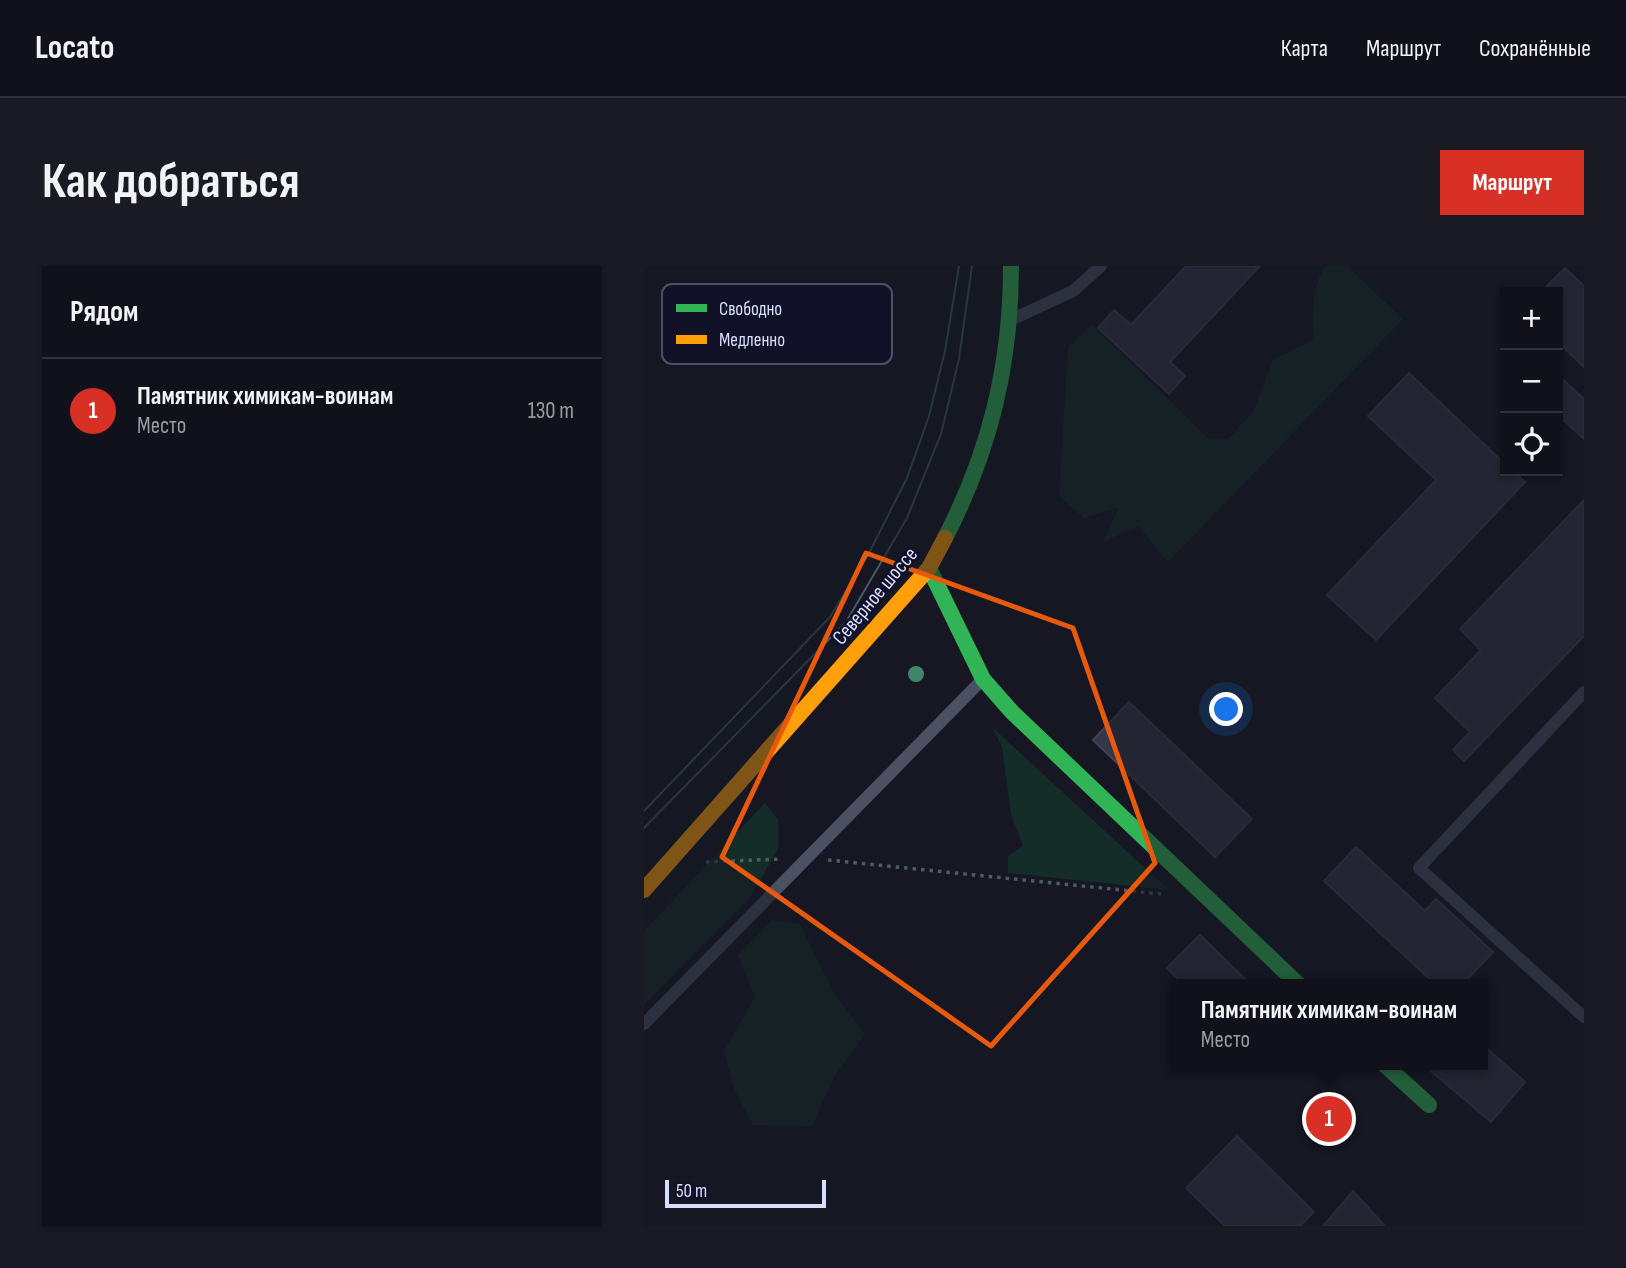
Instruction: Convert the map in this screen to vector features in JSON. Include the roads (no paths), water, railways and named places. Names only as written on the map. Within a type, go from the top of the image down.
[{"type":"main road","name":"Северное шоссе","points":[[644,890],[929,568],[954,523],[990,430],[1003,381],[1011,319],[1011,266]]},
{"type":"main road","points":[[929,568],[983,679],[1012,712],[1293,979]]},
{"type":"main road","points":[[1390,1070],[1429,1105]]},
{"type":"lane","points":[[1011,319],[1073,291],[1101,266]]},
{"type":"lane","points":[[644,1024],[983,679]]},
{"type":"lane","points":[[1584,692],[1419,868],[1584,1017]]},
{"type":"tram line","points":[[644,811],[830,617],[868,555],[907,478],[929,416],[945,351],[959,266]]},
{"type":"tram line","points":[[644,828],[846,622],[907,518],[941,434],[959,359],[972,266]]},
{"type":"place","name":"Памятник химикам-воинам","points":[[1329,1119]]}]
